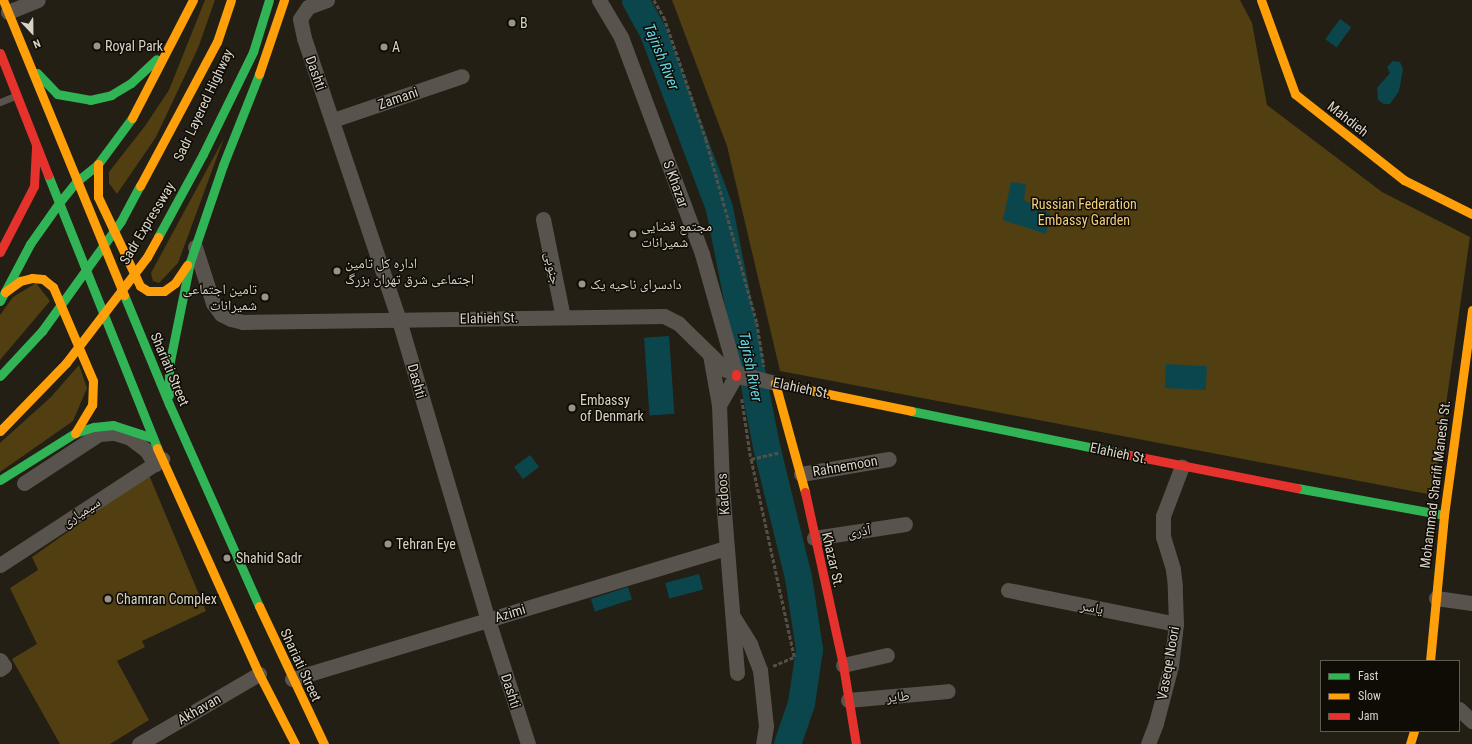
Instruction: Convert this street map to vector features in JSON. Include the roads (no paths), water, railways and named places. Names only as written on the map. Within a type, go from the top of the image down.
[{"type":"main road","points":[[0,301],[30,244],[59,203],[76,182],[98,164],[135,114],[179,31],[193,0]]},
{"type":"main road","name":"Sadr Expressway","points":[[44,311],[119,217],[179,104],[209,40],[222,0]]},
{"type":"main road","name":"Sadr Layered Highway","points":[[0,376],[42,331],[121,221],[217,42],[231,0]]},
{"type":"main road","name":"Sadr Layered Highway","points":[[0,424],[62,361],[143,254],[199,152],[244,49],[260,0]]},
{"type":"main road","name":"Sadr Expressway","points":[[0,431],[66,363],[147,257],[203,154],[253,52],[270,0]]},
{"type":"main road","points":[[169,404],[169,366],[190,262],[223,165],[266,56],[284,0]]},
{"type":"main road","name":"Mahdieh","points":[[1261,0],[1296,94],[1305,104],[1404,180],[1472,214]]},
{"type":"main road","name":"Shariati Street","points":[[5,6],[28,62],[41,123],[36,142],[153,438],[159,462],[259,674],[295,744]]},
{"type":"main road","points":[[28,62],[46,86],[57,94],[90,100],[111,95],[132,83],[153,64],[179,31]]},
{"type":"main road","name":"Shariati Street","points":[[0,53],[17,96],[41,123],[76,182],[169,404],[292,679],[324,744]]},
{"type":"main road","points":[[0,252],[34,186],[37,166],[36,142]]},
{"type":"main road","points":[[98,164],[98,197],[140,286],[148,291],[164,291],[175,283],[190,262]]},
{"type":"main road","points":[[5,292],[20,281],[32,278],[43,279],[53,287],[93,381],[92,405],[75,433]]},
{"type":"main road","name":"Mohammad Sharifi Manesh St.","points":[[1430,660],[1444,515],[1472,310]]},
{"type":"main road","points":[[0,364],[24,335]]},
{"type":"main road","name":"Elahieh St.","points":[[772,382],[1182,466],[1444,515]]},
{"type":"main road","name":"Khazar St.","points":[[772,382],[801,474],[843,665],[856,744]]},
{"type":"main road","points":[[0,480],[75,433],[94,427],[113,425],[153,438]]},
{"type":"main road","points":[[1410,744],[1414,732]]},
{"type":"street","points":[[5,6],[38,0]]},
{"type":"street","name":"Dashti","points":[[327,0],[308,7],[300,20],[400,320],[488,620],[528,744]]},
{"type":"street","name":"S Khazar","points":[[598,0],[621,37],[702,254],[736,375]]},
{"type":"street","name":"Zamani","points":[[334,120],[462,76]]},
{"type":"street","name":"جنوبی","points":[[543,219],[563,317]]},
{"type":"street","name":"Elahieh St.","points":[[195,246],[212,303],[221,314],[231,319],[243,322],[664,316],[678,323],[720,366],[736,375],[772,382]]},
{"type":"street","name":"Kadoos","points":[[710,355],[719,406],[727,548],[737,673]]},
{"type":"street","points":[[719,406],[736,375]]},
{"type":"street","points":[[24,483],[99,434],[115,433],[130,438],[139,443],[159,462]]},
{"type":"street","name":"Rahnemoon","points":[[801,474],[889,458]]},
{"type":"street","name":"سیمیاری","points":[[0,565],[159,462]]},
{"type":"street","name":"Vaseqe Noori","points":[[1148,744],[1156,723],[1171,666],[1176,624],[1176,586],[1173,569],[1163,537],[1163,516],[1182,466]]},
{"type":"street","name":"آذری","points":[[814,538],[905,524]]},
{"type":"street","name":"Azimi","points":[[292,679],[727,548]]},
{"type":"street","name":"یاسر","points":[[1008,590],[1176,624]]},
{"type":"street","points":[[1436,598],[1472,603]]},
{"type":"street","name":"Kadoos","points":[[733,615],[750,644],[760,670],[766,726],[763,744]]},
{"type":"street","points":[[843,665],[887,655]]},
{"type":"street","points":[[0,660],[4,666],[0,668]]},
{"type":"street","name":"Akhavan","points":[[139,744],[259,674]]},
{"type":"street","name":"طایر","points":[[848,700],[948,691]]},
{"type":"street","points":[[1460,710],[1472,721]]},
{"type":"lane","points":[[0,102],[17,96]]},
{"type":"water","points":[[1340,19],[1351,27],[1337,47],[1325,39]]},
{"type":"water","points":[[1393,61],[1400,62],[1403,69],[1399,91],[1390,104],[1384,104],[1378,100],[1377,88],[1390,73],[1387,67]]},
{"type":"water","points":[[1011,182],[1026,184],[1024,200],[1050,213],[1046,234],[1003,220]]},
{"type":"water","points":[[669,336],[674,414],[650,416],[644,338]]},
{"type":"water","points":[[1166,364],[1207,366],[1206,390],[1165,388]]},
{"type":"water","points":[[530,455],[539,467],[523,479],[514,467]]},
{"type":"water","points":[[699,574],[703,589],[669,599],[665,583]]},
{"type":"water","points":[[628,587],[632,599],[595,611],[591,599]]},
{"type":"waterway","name":"Tajrish River","points":[[635,0],[653,33],[719,208],[767,450],[798,577],[809,649],[801,703],[787,744]]},
{"type":"place","name":"B","points":[[512,23]]},
{"type":"place","name":"Royal Park","points":[[97,46]]},
{"type":"place","name":"A","points":[[384,47]]},
{"type":"place","name":"مجتمع قضایی شمیرانات","points":[[633,234]]},
{"type":"place","name":"اداره کل تامین اجتماعی شرق تهران بزرگ","points":[[337,271]]},
{"type":"place","name":"دادسرای ناحیه یک","points":[[582,284]]},
{"type":"place","name":"تامین اجتماعی شمیرانات","points":[[265,297]]},
{"type":"place","name":"Embassy of Denmark","points":[[572,408]]},
{"type":"place","name":"Tehran Eye","points":[[388,544]]},
{"type":"place","name":"Shahid Sadr","points":[[227,558]]},
{"type":"place","name":"Chamran Complex","points":[[108,599]]},
{"type":"park label","name":"Russian Federation Embassy Garden","points":[[1084,212]]}]
